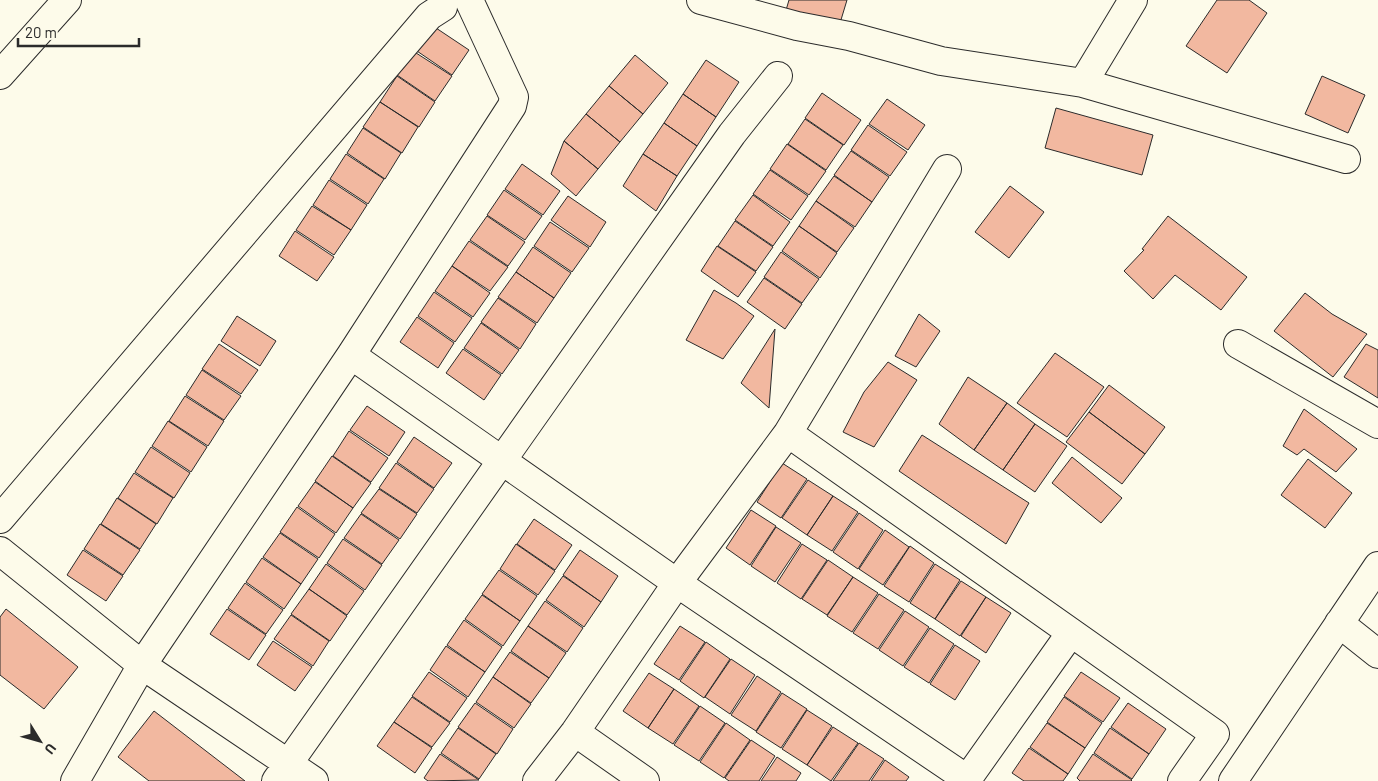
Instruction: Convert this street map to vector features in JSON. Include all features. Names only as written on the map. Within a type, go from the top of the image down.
[{"type":"street","points":[[75,781],[142,665],[351,356],[512,106],[514,97],[469,0]]},
{"type":"street","points":[[700,0],[797,26],[850,36],[941,61],[1083,83],[1346,159]]},
{"type":"street","points":[[1083,83],[1133,0]]},
{"type":"street","points":[[0,75],[60,3]]},
{"type":"street","points":[[0,519],[429,16],[443,7]]},
{"type":"street","points":[[282,772],[732,134],[778,76]]},
{"type":"street","points":[[537,781],[575,732],[677,583],[788,433],[947,170]]},
{"type":"street","points":[[1238,344],[1378,424]]},
{"type":"street","points":[[351,356],[677,583],[967,780],[1070,634]]},
{"type":"street","points":[[788,433],[1070,634],[1215,734],[1182,781]]},
{"type":"street","points":[[0,551],[142,665],[282,772],[314,781]]},
{"type":"street","points":[[1232,781],[1378,566]]},
{"type":"street","points":[[1339,623],[1378,654]]},
{"type":"street","points":[[575,732],[645,781]]},
{"type":"building","points":[[789,0],[847,0],[837,33],[784,17]]},
{"type":"building","points":[[1217,0],[1249,0],[1267,13],[1227,73],[1186,46]]},
{"type":"building","points":[[430,24],[469,50],[452,75],[414,49]]},
{"type":"building","points":[[413,51],[452,76],[435,101],[397,75]]},
{"type":"building","points":[[635,55],[668,83],[643,114],[609,86]]},
{"type":"building","points":[[706,60],[739,82],[716,117],[683,94]]},
{"type":"building","points":[[397,76],[435,102],[419,127],[380,102]]},
{"type":"building","points":[[1322,76],[1365,95],[1348,133],[1305,114]]},
{"type":"building","points":[[609,86],[643,114],[620,142],[586,114]]},
{"type":"building","points":[[822,93],[861,120],[844,145],[805,118]]},
{"type":"building","points":[[683,94],[716,117],[697,146],[664,123]]},
{"type":"building","points":[[887,99],[925,125],[908,150],[869,124]]},
{"type":"building","points":[[380,102],[418,127],[402,153],[363,127]]},
{"type":"building","points":[[1056,108],[1153,135],[1142,175],[1045,148]]},
{"type":"building","points":[[586,114],[620,142],[598,169],[564,141]]},
{"type":"building","points":[[805,119],[843,145],[826,170],[788,144]]},
{"type":"building","points":[[664,123],[697,146],[677,176],[643,154]]},
{"type":"building","points":[[868,125],[907,152],[890,176],[851,150]]},
{"type":"building","points":[[363,128],[401,153],[385,179],[347,153]]},
{"type":"building","points":[[564,141],[598,169],[576,196],[551,174]]},
{"type":"building","points":[[787,144],[826,171],[809,195],[770,169]]},
{"type":"building","points":[[851,151],[889,177],[872,202],[834,175]]},
{"type":"building","points":[[346,154],[384,179],[368,204],[330,179]]},
{"type":"building","points":[[643,154],[677,176],[656,211],[623,186]]},
{"type":"building","points":[[522,164],[560,191],[543,215],[505,189]]},
{"type":"building","points":[[770,170],[808,196],[791,220],[753,194]]},
{"type":"building","points":[[834,176],[872,202],[855,227],[816,201]]},
{"type":"building","points":[[329,180],[367,205],[351,230],[313,205]]},
{"type":"building","points":[[1010,186],[1044,212],[1009,258],[975,232]]},
{"type":"building","points":[[504,190],[542,216],[525,240],[487,215]]},
{"type":"building","points":[[753,195],[790,222],[773,246],[735,220]]},
{"type":"building","points":[[568,196],[606,222],[590,247],[551,220]]},
{"type":"building","points":[[816,201],[854,228],[837,252],[799,226]]},
{"type":"building","points":[[312,206],[351,230],[334,255],[296,230]]},
{"type":"building","points":[[487,216],[525,242],[508,266],[470,240]]},
{"type":"building","points":[[1168,216],[1247,277],[1221,310],[1175,275],[1153,299],[1124,271],[1144,250],[1142,249]]},
{"type":"building","points":[[735,221],[773,247],[756,271],[718,246]]},
{"type":"building","points":[[550,222],[589,248],[572,272],[534,246]]},
{"type":"building","points":[[799,226],[837,253],[820,278],[782,251]]},
{"type":"building","points":[[295,231],[334,257],[317,281],[279,256]]},
{"type":"building","points":[[469,241],[508,267],[490,291],[452,266]]},
{"type":"building","points":[[717,246],[756,272],[738,297],[701,271]]},
{"type":"building","points":[[533,247],[571,273],[554,298],[516,272]]},
{"type":"building","points":[[781,252],[819,279],[802,303],[764,277]]},
{"type":"building","points":[[452,266],[490,293],[473,317],[435,291]]},
{"type":"building","points":[[516,272],[554,298],[537,323],[498,297]]},
{"type":"building","points":[[764,278],[802,304],[785,329],[747,302]]},
{"type":"building","points":[[714,290],[754,316],[723,359],[686,340]]},
{"type":"building","points":[[434,292],[472,318],[455,342],[418,316]]},
{"type":"building","points":[[1305,293],[1332,314],[1367,334],[1333,377],[1274,331]]},
{"type":"building","points":[[498,298],[536,324],[520,349],[481,322]]},
{"type":"building","points":[[919,314],[940,331],[916,367],[895,356]]},
{"type":"building","points":[[237,316],[276,341],[260,366],[221,341]]},
{"type":"building","points":[[417,317],[454,343],[438,368],[400,342]]},
{"type":"building","points":[[481,323],[519,350],[502,374],[464,348]]},
{"type":"building","points":[[775,329],[769,408],[741,383]]},
{"type":"building","points":[[219,344],[258,370],[241,394],[202,369]]},
{"type":"building","points":[[1366,344],[1378,350],[1378,398],[1344,377]]},
{"type":"building","points":[[463,349],[501,375],[484,400],[446,373]]},
{"type":"building","points":[[1055,353],[1104,387],[1067,437],[1017,403]]},
{"type":"building","points":[[888,362],[917,380],[874,447],[843,432],[864,392]]},
{"type":"building","points":[[202,370],[241,396],[224,420],[186,395]]},
{"type":"building","points":[[968,377],[1007,403],[974,450],[939,424]]},
{"type":"building","points":[[1109,385],[1165,427],[1145,454],[1089,412]]},
{"type":"building","points":[[185,396],[224,421],[208,446],[169,421]]},
{"type":"building","points":[[1007,403],[1035,424],[1003,470],[974,450]]},
{"type":"building","points":[[367,406],[405,432],[389,456],[350,430]]},
{"type":"building","points":[[1304,409],[1357,449],[1336,472],[1304,449],[1297,455],[1283,446]]},
{"type":"building","points":[[1089,412],[1145,454],[1122,484],[1066,442]]},
{"type":"building","points":[[168,421],[207,447],[191,472],[152,446]]},
{"type":"building","points":[[1035,424],[1067,446],[1035,492],[1003,470]]},
{"type":"building","points":[[349,431],[388,458],[371,482],[333,456]]},
{"type":"building","points":[[922,435],[1029,503],[1006,544],[899,471]]},
{"type":"building","points":[[414,437],[452,463],[434,488],[397,462]]},
{"type":"building","points":[[151,447],[190,473],[174,498],[135,472]]},
{"type":"building","points":[[332,456],[371,483],[353,508],[315,481]]},
{"type":"building","points":[[1072,457],[1122,498],[1101,523],[1052,483]]},
{"type":"building","points":[[1308,459],[1352,493],[1325,528],[1281,495]]},
{"type":"building","points":[[396,463],[434,489],[417,513],[379,488]]},
{"type":"building","points":[[782,463],[807,479],[781,518],[757,502]]},
{"type":"building","points":[[134,473],[173,498],[157,524],[118,498]]},
{"type":"building","points":[[808,480],[833,496],[807,535],[782,518]]},
{"type":"building","points":[[315,482],[353,508],[336,533],[298,506]]},
{"type":"building","points":[[379,489],[417,514],[400,539],[361,513]]},
{"type":"building","points":[[833,496],[858,512],[832,551],[807,535]]},
{"type":"building","points":[[117,498],[156,524],[140,549],[101,524]]},
{"type":"building","points":[[297,507],[335,534],[319,558],[280,532]]},
{"type":"building","points":[[751,510],[776,526],[750,565],[726,548]]},
{"type":"building","points":[[859,513],[883,530],[858,569],[833,552]]},
{"type":"building","points":[[361,514],[399,540],[382,564],[344,538]]},
{"type":"building","points":[[534,519],[572,545],[555,570],[517,544]]},
{"type":"building","points":[[100,524],[140,550],[123,575],[84,549]]},
{"type":"building","points":[[776,527],[801,543],[775,582],[751,566]]},
{"type":"building","points":[[885,530],[909,547],[883,585],[859,569]]},
{"type":"building","points":[[280,533],[318,559],[301,584],[263,557]]},
{"type":"building","points":[[343,539],[382,565],[365,590],[327,563]]},
{"type":"building","points":[[516,544],[555,571],[538,595],[500,569]]},
{"type":"building","points":[[802,544],[827,560],[801,599],[777,583]]},
{"type":"building","points":[[910,546],[934,563],[909,602],[884,586]]},
{"type":"building","points":[[83,550],[123,576],[106,601],[67,575]]},
{"type":"building","points":[[580,550],[618,576],[601,602],[563,575]]},
{"type":"building","points":[[262,558],[301,584],[284,609],[246,582]]},
{"type":"building","points":[[828,560],[853,577],[827,615],[802,599]]},
{"type":"building","points":[[326,564],[364,591],[347,615],[309,589]]},
{"type":"building","points":[[935,564],[960,580],[935,619],[910,603]]},
{"type":"building","points":[[499,570],[537,596],[520,621],[482,594]]},
{"type":"building","points":[[563,576],[601,602],[584,627],[546,600]]},
{"type":"building","points":[[853,577],[878,593],[852,632],[827,616]]},
{"type":"building","points":[[961,581],[986,597],[960,636],[935,619]]},
{"type":"building","points":[[245,583],[283,610],[266,634],[228,608]]},
{"type":"building","points":[[309,589],[347,616],[330,641],[291,614]]},
{"type":"building","points":[[879,594],[904,610],[878,649],[853,633]]},
{"type":"building","points":[[482,595],[520,621],[503,646],[465,619]]},
{"type":"building","points":[[986,597],[1011,613],[986,653],[961,636]]},
{"type":"building","points":[[545,601],[583,628],[567,652],[528,626]]},
{"type":"building","points":[[6,609],[78,667],[44,709],[0,675],[0,617]]},
{"type":"building","points":[[227,609],[266,635],[249,660],[210,634]]},
{"type":"building","points":[[905,611],[929,627],[903,666],[879,650]]},
{"type":"building","points":[[291,615],[329,641],[313,666],[274,639]]},
{"type":"building","points":[[464,620],[502,647],[485,672],[447,645]]},
{"type":"building","points":[[528,626],[566,653],[549,678],[511,651]]},
{"type":"building","points":[[680,626],[705,642],[679,680],[654,664]]},
{"type":"building","points":[[930,628],[954,644],[929,683],[904,667]]},
{"type":"building","points":[[273,641],[312,667],[295,691],[257,665]]},
{"type":"building","points":[[706,642],[730,659],[704,698],[680,681]]},
{"type":"building","points":[[955,645],[980,661],[955,700],[930,684]]},
{"type":"building","points":[[446,646],[485,672],[468,697],[430,670]]},
{"type":"building","points":[[510,652],[549,678],[531,703],[493,677]]},
{"type":"building","points":[[731,659],[755,675],[730,714],[705,697]]},
{"type":"building","points":[[429,672],[467,698],[450,722],[412,696]]},
{"type":"building","points":[[1081,672],[1120,698],[1103,722],[1064,696]]},
{"type":"building","points":[[649,673],[674,689],[648,728],[623,711]]},
{"type":"building","points":[[757,676],[781,692],[756,731],[731,715]]},
{"type":"building","points":[[493,677],[531,704],[514,728],[476,702]]},
{"type":"building","points":[[674,689],[699,706],[673,744],[648,728]]},
{"type":"building","points":[[782,693],[807,709],[781,748],[756,732]]},
{"type":"building","points":[[412,697],[450,723],[432,747],[394,722]]},
{"type":"building","points":[[1064,697],[1102,723],[1085,748],[1047,722]]},
{"type":"building","points":[[475,703],[513,729],[497,754],[458,727]]},
{"type":"building","points":[[1128,703],[1166,729],[1149,754],[1111,727]]},
{"type":"building","points":[[700,706],[725,723],[699,761],[674,745]]},
{"type":"building","points":[[807,710],[832,726],[807,765],[782,749]]},
{"type":"building","points":[[154,711],[245,781],[149,781],[118,757]]},
{"type":"building","points":[[394,722],[432,748],[415,773],[377,746]]},
{"type":"building","points":[[726,723],[750,740],[724,778],[700,762]]},
{"type":"building","points":[[1047,723],[1085,748],[1068,774],[1030,747]]},
{"type":"building","points":[[833,727],[858,743],[831,781],[807,765]]},
{"type":"building","points":[[458,728],[496,754],[479,779],[441,753]]},
{"type":"building","points":[[1110,728],[1149,754],[1132,779],[1094,753]]},
{"type":"building","points":[[751,740],[775,756],[759,781],[729,781],[725,778]]},
{"type":"building","points":[[859,743],[884,759],[869,781],[833,781]]},
{"type":"building","points":[[1029,748],[1068,774],[1063,781],[1024,781],[1012,773]]},
{"type":"building","points":[[440,754],[479,780],[428,781],[424,778]]},
{"type":"building","points":[[1093,754],[1132,780],[1080,781],[1077,778]]},
{"type":"building","points":[[777,757],[801,773],[796,781],[761,781]]},
{"type":"building","points":[[885,760],[909,777],[906,781],[871,781]]}]
